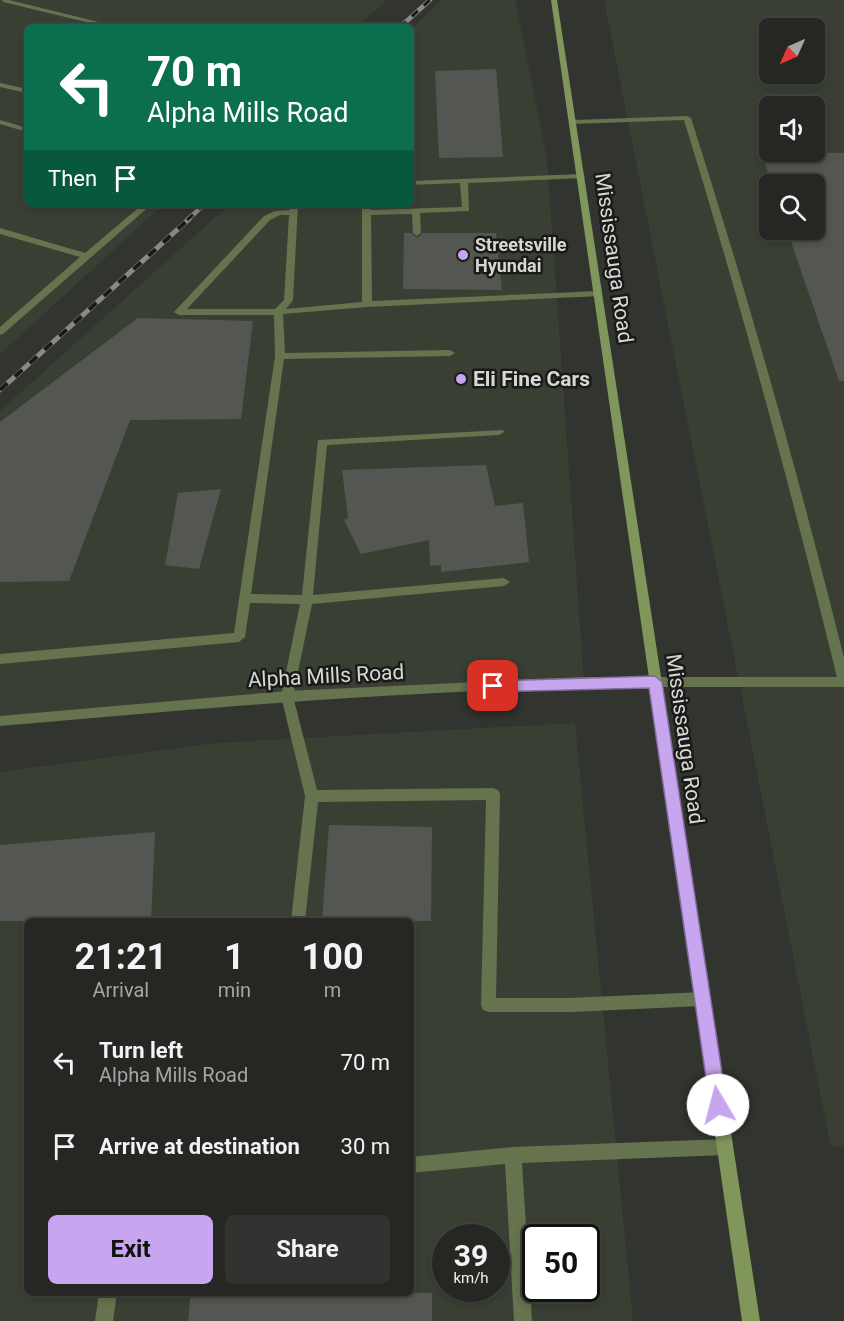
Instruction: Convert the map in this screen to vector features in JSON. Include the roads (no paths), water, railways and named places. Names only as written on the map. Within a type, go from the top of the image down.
[{"type":"main road","name":"Mississauga Road","points":[[554,0],[751,1321]]},
{"type":"street","points":[[2,2],[102,24]]},
{"type":"street","points":[[0,85],[24,90]]},
{"type":"street","points":[[573,122],[687,118],[735,267],[805,522],[844,682]]},
{"type":"street","points":[[0,122],[24,129]]},
{"type":"street","points":[[414,183],[581,176]]},
{"type":"street","points":[[367,304],[367,208],[416,211],[466,209],[464,180]]},
{"type":"street","points":[[0,332],[144,207]]},
{"type":"street","points":[[0,659],[239,638],[280,356],[278,312],[288,300],[293,208],[267,218],[179,312],[278,312],[367,304],[598,294]]},
{"type":"street","points":[[416,211],[417,233]]},
{"type":"street","points":[[0,231],[86,256]]},
{"type":"street","points":[[418,288],[418,302]]},
{"type":"street","points":[[280,356],[450,353]]},
{"type":"street","points":[[298,918],[312,796],[287,696],[307,600],[322,442],[499,432]]},
{"type":"street","points":[[244,598],[307,600],[504,582]]},
{"type":"street","name":"Alpha Mills Road","points":[[0,721],[287,696],[584,682],[844,682]]},
{"type":"street","points":[[312,796],[493,794],[488,1005],[570,1005],[703,999]]},
{"type":"street","points":[[414,1165],[513,1155],[725,1147]]},
{"type":"street","points":[[513,1155],[523,1321]]},
{"type":"street","points":[[104,1321],[108,1296]]},
{"type":"railway","points":[[403,24],[430,0]]},
{"type":"railway","points":[[187,220],[202,207]]},
{"type":"railway","points":[[0,390],[189,219]]},
{"type":"place","name":"Streetsville Hyundai","points":[[463,255]]},
{"type":"place","name":"Eli Fine Cars","points":[[461,379]]}]
